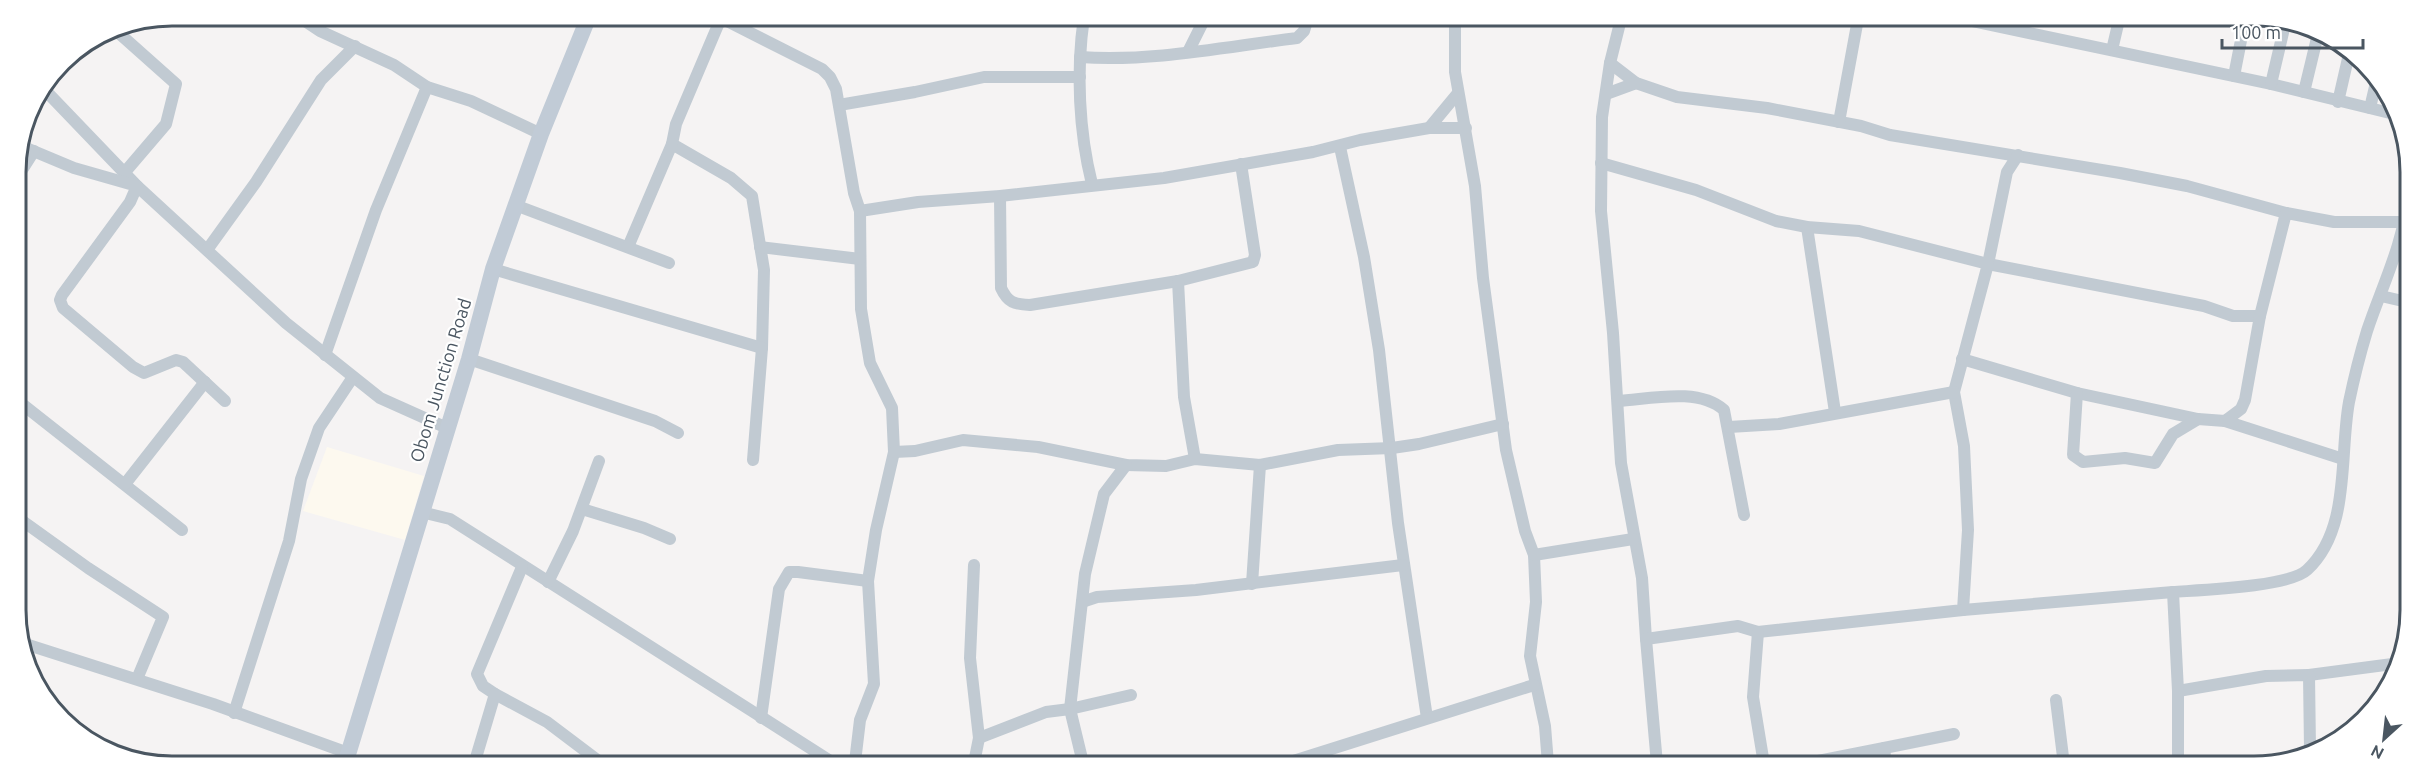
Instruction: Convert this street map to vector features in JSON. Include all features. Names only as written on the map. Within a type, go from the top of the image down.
[{"type":"main road","name":"Obom Junction Road","points":[[347,756],[469,359],[494,269],[541,134],[585,26]]},
{"type":"street","points":[[313,26],[394,65],[427,87],[471,101],[541,134]]},
{"type":"street","points":[[628,247],[672,144],[676,124],[715,26]]},
{"type":"street","points":[[737,26],[822,69],[830,76],[839,105],[854,193],[860,211],[861,309],[870,363],[892,408],[894,452],[876,530],[868,581],[873,684],[860,720],[856,756]]},
{"type":"street","points":[[1083,26],[1080,77],[1083,127],[1092,184]]},
{"type":"street","points":[[1188,52],[1201,26]]},
{"type":"street","points":[[1204,26],[1209,49]]},
{"type":"street","points":[[1080,57],[1123,60],[1297,38],[1306,26]]},
{"type":"street","points":[[1455,26],[1454,54],[1458,93],[1466,128],[1503,424],[1515,494],[1534,555],[1536,602],[1530,656],[1534,685],[1545,726],[1547,755]]},
{"type":"street","points":[[1619,26],[1610,63],[1600,138],[1601,211],[1618,401],[1621,463],[1641,578],[1656,755]]},
{"type":"street","points":[[1839,122],[1857,26]]},
{"type":"street","points":[[1995,26],[2271,84],[2387,112]]},
{"type":"street","points":[[2112,51],[2118,26]]},
{"type":"street","points":[[2234,76],[2244,26]]},
{"type":"street","points":[[2271,84],[2284,29]]},
{"type":"street","points":[[121,35],[176,84],[166,124],[125,172]]},
{"type":"street","points":[[2304,92],[2317,40]]},
{"type":"street","points":[[207,250],[262,173],[321,80],[355,46]]},
{"type":"street","points":[[2338,102],[2348,60]]},
{"type":"street","points":[[1610,63],[1636,83],[1677,97],[1749,105],[1839,122],[1890,135],[2018,155],[2187,186],[2286,213],[2334,222],[2400,222]]},
{"type":"street","points":[[839,105],[915,93],[984,77],[1080,77]]},
{"type":"street","points":[[1606,94],[1636,83]]},
{"type":"street","points":[[325,355],[376,210],[427,87]]},
{"type":"street","points":[[2370,108],[2374,89]]},
{"type":"street","points":[[48,93],[137,186],[286,323],[380,398],[447,429]]},
{"type":"street","points":[[1429,128],[1458,93]]},
{"type":"street","points":[[860,211],[918,202],[1000,196],[1092,184],[1164,178],[1340,147],[1360,140],[1429,128],[1466,128]]},
{"type":"street","points":[[672,144],[731,178],[752,196],[764,270],[762,348],[753,460]]},
{"type":"street","points":[[1340,147],[1364,257],[1392,448],[1403,565],[1427,718]]},
{"type":"street","points":[[28,148],[83,171],[137,186]]},
{"type":"street","points":[[26,164],[34,151]]},
{"type":"street","points":[[1999,153],[2007,172]]},
{"type":"street","points":[[1964,610],[1968,530],[1964,446],[1954,392],[1988,264],[2007,172],[2018,155]]},
{"type":"street","points":[[1601,163],[1696,190],[1776,221],[1806,227],[1859,231],[1988,264],[2204,306],[2233,316],[2260,316]]},
{"type":"street","points":[[1000,196],[1001,288],[1006,299],[1014,304],[1030,304],[1178,281],[1253,262],[1255,255],[1241,164]]},
{"type":"street","points":[[137,186],[130,202],[60,300],[63,308],[132,367],[144,373],[176,360],[183,362],[225,401]]},
{"type":"street","points":[[515,205],[669,263]]},
{"type":"street","points":[[2224,421],[2241,409],[2245,400],[2260,316],[2286,213]]},
{"type":"street","points":[[1806,227],[1835,412]]},
{"type":"street","points":[[1646,639],[1738,626],[1758,632],[1964,610],[2275,582],[2305,573],[2327,548],[2336,521],[2349,404],[2358,360],[2400,235]]},
{"type":"street","points":[[760,248],[861,259]]},
{"type":"street","points":[[494,269],[762,348]]},
{"type":"street","points":[[1178,281],[1184,397],[1195,459]]},
{"type":"street","points":[[2381,296],[2400,300]]},
{"type":"street","points":[[469,359],[655,421],[678,433]]},
{"type":"street","points":[[1962,359],[2077,393],[2198,419],[2224,421],[2343,459]]},
{"type":"street","points":[[234,712],[289,541],[295,503],[308,459],[319,428],[352,377]]},
{"type":"street","points":[[125,484],[205,382]]},
{"type":"street","points":[[1729,427],[1779,424],[1954,392]]},
{"type":"street","points":[[2077,393],[2073,456],[2083,462],[2125,458],[2155,463],[2173,434],[2198,419]]},
{"type":"street","points":[[1618,401],[1688,397],[1715,402],[1724,410],[1744,515]]},
{"type":"street","points":[[26,407],[182,530]]},
{"type":"street","points":[[894,452],[915,451],[963,440],[1049,449],[1126,465],[1166,466],[1195,459],[1260,465],[1338,450],[1392,448],[1503,424]]},
{"type":"street","points":[[548,582],[582,509],[599,460]]},
{"type":"street","points":[[1081,756],[1070,709],[1085,574],[1104,494],[1126,465]]},
{"type":"street","points":[[1252,584],[1260,465]]},
{"type":"street","points":[[582,509],[644,528],[670,539]]},
{"type":"street","points":[[421,512],[450,519],[522,567],[822,756]]},
{"type":"street","points":[[26,523],[88,568],[163,617],[137,679]]},
{"type":"street","points":[[1534,555],[1633,539]]},
{"type":"street","points":[[974,565],[969,658],[978,738],[975,756]]},
{"type":"street","points":[[1082,602],[1097,597],[1252,584],[1403,565]]},
{"type":"street","points":[[522,567],[477,674],[483,686],[547,722],[592,756]]},
{"type":"street","points":[[760,718],[779,589],[789,572],[868,581]]},
{"type":"street","points":[[2173,592],[2178,691],[2178,755]]},
{"type":"street","points":[[1758,632],[1754,697],[1763,755]]},
{"type":"street","points":[[30,647],[137,679],[234,712],[344,756]]},
{"type":"street","points":[[2178,691],[2255,678],[2309,675],[2389,664]]},
{"type":"street","points":[[2309,675],[2310,744]]},
{"type":"street","points":[[1310,755],[1534,685]]},
{"type":"street","points":[[477,756],[495,694]]},
{"type":"street","points":[[978,738],[1046,712],[1131,695]]},
{"type":"street","points":[[2056,700],[2063,755]]},
{"type":"street","points":[[1848,755],[1954,734]]},
{"type":"street","points":[[1884,748],[1885,755]]},
{"type":"shaded area","points":[[327,447],[424,476],[405,540],[303,511]]}]
